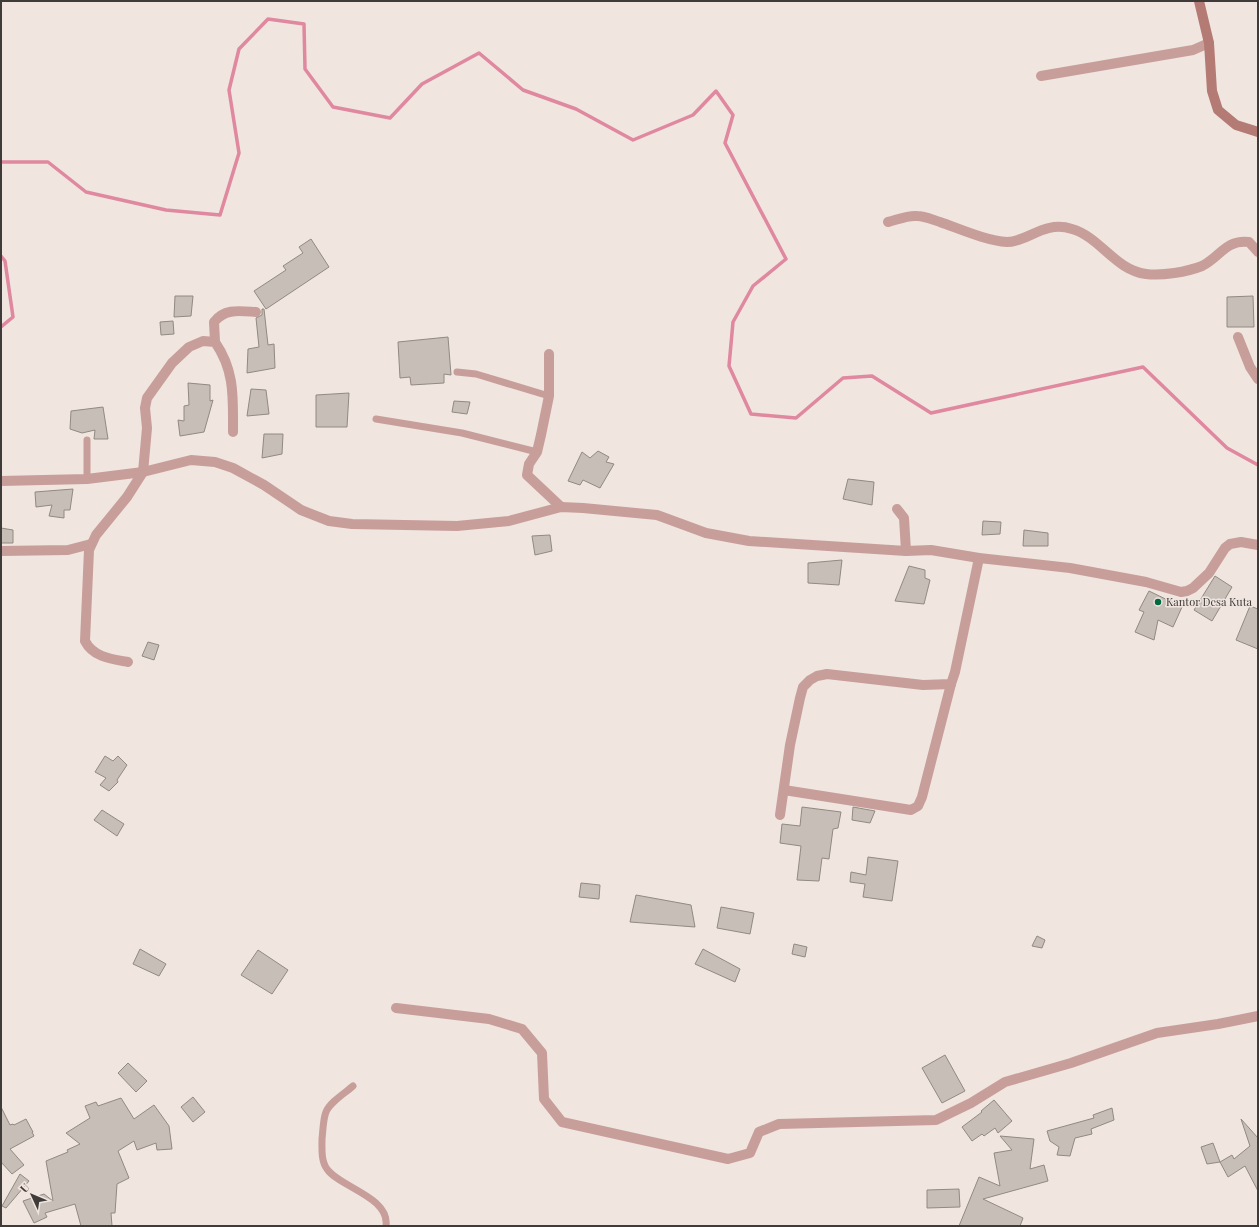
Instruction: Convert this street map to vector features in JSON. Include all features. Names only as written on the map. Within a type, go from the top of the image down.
[{"type":"main road","points":[[1202,2],[1210,43],[1212,90],[1218,110],[1236,125],[1258,132]]},
{"type":"street","points":[[1041,76],[1193,50],[1210,43]]},
{"type":"street","points":[[888,222],[918,216],[989,238],[1009,242],[1049,228],[1060,227],[1071,229],[1090,238],[1122,265],[1144,274],[1154,275],[1167,275],[1202,266],[1233,242],[1249,242],[1258,252]]},
{"type":"street","points":[[233,432],[233,393],[230,368],[215,342],[214,322],[221,315],[231,311],[256,312]]},
{"type":"street","points":[[1238,337],[1250,367],[1258,379]]},
{"type":"street","points":[[128,662],[111,659],[95,653],[89,648],[85,641],[91,544],[127,497],[143,472],[146,428],[145,408],[150,392],[172,364],[189,346],[203,341],[215,342]]},
{"type":"street","points":[[549,354],[549,396],[537,452],[529,464],[527,475],[561,507]]},
{"type":"street","points":[[1,481],[86,479],[143,472],[191,460],[215,462],[233,468],[264,484],[301,510],[329,521],[352,524],[457,526],[509,521],[561,507],[657,515],[706,533],[749,541],[906,550],[931,550],[979,558],[1070,568],[1146,582],[1180,592],[1194,588],[1209,573],[1224,548],[1230,544],[1241,542],[1258,545]]},
{"type":"street","points":[[897,509],[904,518],[906,550]]},
{"type":"street","points":[[1,551],[68,550],[91,544]]},
{"type":"street","points":[[784,790],[911,810],[918,806],[922,797],[955,672],[979,558]]},
{"type":"street","points":[[780,815],[800,698],[803,687],[810,680],[817,676],[827,674],[923,685],[951,684]]},
{"type":"street","points":[[396,1008],[488,1019],[522,1029],[542,1053],[544,1099],[562,1122],[728,1159],[750,1153],[759,1132],[779,1124],[936,1120],[971,1103],[1005,1082],[1070,1063],[1157,1032],[1218,1024],[1258,1016]]},
{"type":"lane","points":[[457,372],[476,374],[549,396]]},
{"type":"lane","points":[[376,419],[462,433],[537,452]]},
{"type":"lane","points":[[86,479],[87,440]]},
{"type":"lane","points":[[353,1086],[326,1112],[321,1152],[326,1169],[329,1172],[357,1189],[381,1208],[387,1222],[386,1226]]},
{"type":"building","points":[[311,239],[329,267],[266,309],[254,291],[286,270],[283,266],[303,253],[299,247]]},
{"type":"building","points":[[175,296],[193,296],[191,316],[174,317]]},
{"type":"building","points":[[1253,296],[1254,327],[1227,327],[1227,297]]},
{"type":"building","points":[[262,309],[264,309],[268,345],[274,344],[275,368],[247,373],[248,349],[259,347],[256,318],[262,315]]},
{"type":"building","points":[[173,321],[174,334],[161,335],[160,322]]},
{"type":"building","points":[[448,337],[451,375],[444,374],[444,383],[411,385],[410,377],[400,378],[398,342]]},
{"type":"building","points":[[188,383],[210,385],[210,401],[213,400],[204,432],[180,436],[178,420],[184,421],[184,406],[189,405]]},
{"type":"building","points":[[251,389],[266,390],[269,414],[247,416]]},
{"type":"building","points":[[349,393],[347,427],[316,427],[316,395]]},
{"type":"building","points":[[454,401],[470,402],[467,414],[452,412]]},
{"type":"building","points":[[103,407],[108,439],[94,439],[95,430],[82,433],[70,429],[71,411]]},
{"type":"building","points":[[264,434],[283,434],[282,454],[262,458]]},
{"type":"building","points":[[598,451],[609,457],[606,462],[614,464],[600,488],[583,480],[580,485],[568,481],[582,452],[590,458]]},
{"type":"building","points":[[848,479],[874,482],[872,505],[843,499]]},
{"type":"building","points":[[73,489],[70,510],[64,510],[64,518],[49,516],[52,505],[36,507],[35,492]]},
{"type":"building","points":[[983,521],[1001,522],[1000,534],[982,535]]},
{"type":"building","points":[[1,528],[13,530],[13,543],[1,543]]},
{"type":"building","points":[[1024,530],[1048,533],[1048,546],[1023,546]]},
{"type":"building","points":[[550,535],[552,551],[535,555],[532,536]]},
{"type":"building","points":[[842,560],[839,585],[808,583],[808,563]]},
{"type":"building","points":[[909,566],[925,570],[925,578],[930,580],[924,604],[895,601]]},
{"type":"building","points":[[1215,576],[1232,587],[1212,621],[1194,610]]},
{"type":"building","points":[[1149,591],[1182,607],[1173,627],[1158,620],[1154,640],[1135,632],[1144,612],[1139,610]]},
{"type":"building","points":[[1250,606],[1258,609],[1258,649],[1236,640]]},
{"type":"building","points":[[148,642],[159,645],[154,660],[142,656]]},
{"type":"building","points":[[105,756],[113,761],[118,756],[127,765],[117,780],[118,782],[109,791],[100,785],[106,778],[95,772]]},
{"type":"building","points":[[802,807],[841,812],[838,828],[833,829],[829,859],[822,858],[819,881],[797,880],[801,846],[780,843],[782,824],[800,826]]},
{"type":"building","points":[[853,807],[875,811],[870,823],[852,820]]},
{"type":"building","points":[[102,810],[124,824],[117,836],[94,820]]},
{"type":"building","points":[[868,857],[898,861],[892,901],[863,897],[865,884],[850,882],[851,872],[866,875]]},
{"type":"building","points":[[581,883],[600,885],[599,899],[579,897]]},
{"type":"building","points":[[636,895],[691,905],[695,927],[630,922]]},
{"type":"building","points":[[721,907],[754,913],[750,934],[717,928]]},
{"type":"building","points":[[1037,936],[1045,940],[1042,948],[1032,946]]},
{"type":"building","points":[[794,944],[807,947],[805,957],[792,954]]},
{"type":"building","points":[[140,949],[166,964],[159,976],[133,964]]},
{"type":"building","points":[[703,949],[740,969],[735,982],[695,964]]},
{"type":"building","points":[[258,950],[288,970],[272,994],[241,975]]},
{"type":"building","points":[[945,1055],[965,1091],[942,1103],[922,1068]]},
{"type":"building","points":[[128,1063],[147,1081],[136,1092],[118,1073]]},
{"type":"building","points":[[193,1097],[205,1112],[193,1122],[181,1107]]},
{"type":"building","points":[[121,1098],[134,1119],[154,1105],[169,1126],[172,1149],[157,1150],[156,1143],[137,1150],[134,1141],[118,1151],[129,1178],[117,1184],[115,1213],[111,1213],[112,1226],[81,1226],[75,1204],[45,1213],[47,1217],[34,1223],[23,1201],[44,1194],[53,1201],[46,1161],[68,1152],[67,1150],[80,1144],[66,1133],[90,1118],[85,1106],[96,1102],[98,1106]]},
{"type":"building","points":[[994,1100],[1012,1121],[998,1133],[995,1128],[984,1136],[982,1134],[972,1141],[962,1127],[982,1112],[981,1111]]},
{"type":"building","points":[[1,1107],[10,1125],[14,1125],[26,1119],[34,1136],[10,1149],[24,1165],[12,1174],[1,1162]]},
{"type":"building","points":[[1112,1108],[1114,1120],[1091,1129],[1092,1134],[1075,1138],[1070,1156],[1057,1155],[1059,1147],[1050,1141],[1047,1131],[1094,1118],[1093,1115]]},
{"type":"building","points":[[1241,1119],[1258,1138],[1258,1191],[1245,1166],[1228,1177],[1220,1162],[1232,1155],[1234,1159],[1250,1146]]},
{"type":"building","points":[[1000,1136],[1034,1139],[1030,1169],[1044,1165],[1048,1181],[983,1199],[1023,1218],[1020,1226],[959,1226],[979,1177],[1000,1186],[994,1153],[1012,1150]]},
{"type":"building","points":[[1213,1143],[1220,1162],[1207,1164],[1201,1147]]},
{"type":"building","points":[[20,1174],[29,1181],[6,1208],[2,1206]]},
{"type":"building","points":[[959,1189],[960,1207],[927,1208],[927,1190]]},
{"type":"waterway","points":[[1,162],[48,162],[86,192],[166,210],[220,215],[239,153],[229,90],[239,49],[268,19],[304,24],[305,69],[333,107],[390,118],[422,84],[479,53],[523,90],[576,109],[633,140],[693,115],[716,91],[733,115],[725,143],[786,259],[753,286],[733,322],[729,366],[751,414],[796,418],[843,378],[872,376],[931,413],[1143,367],[1227,448],[1258,465]]},
{"type":"waterway","points":[[1,256],[5,261],[13,317],[1,327]]},
{"type":"place","name":"Kantor Desa Kuta","points":[[1158,602]]}]
